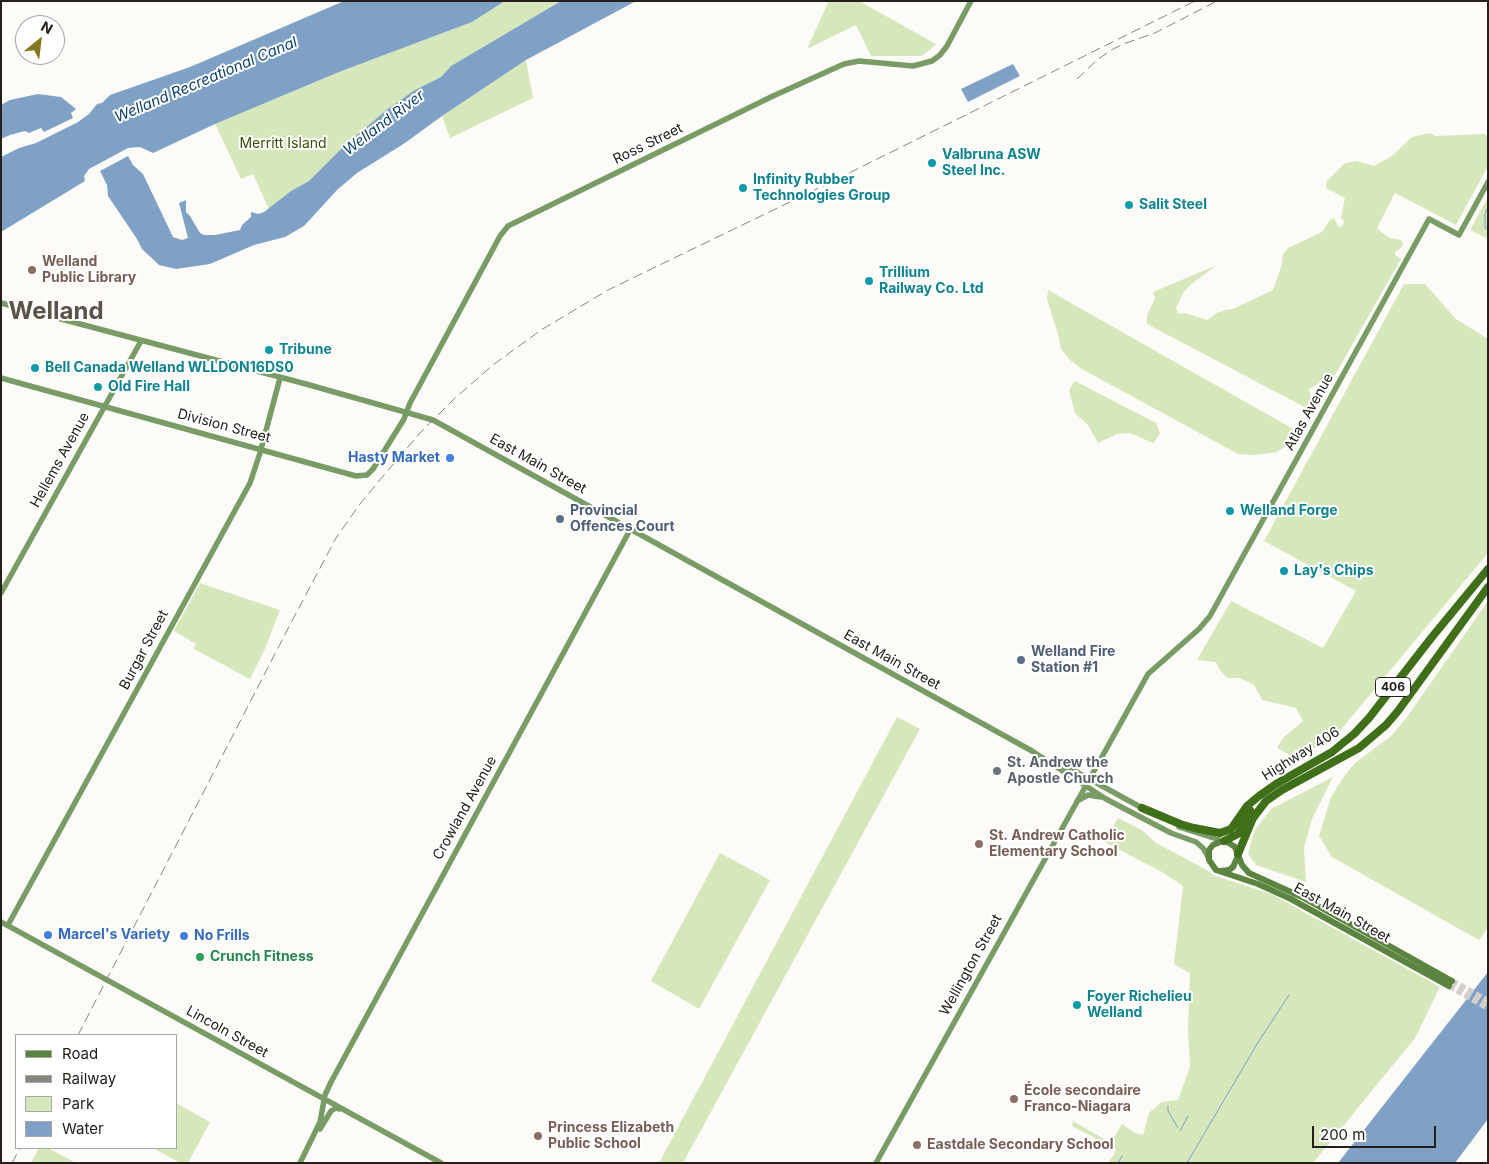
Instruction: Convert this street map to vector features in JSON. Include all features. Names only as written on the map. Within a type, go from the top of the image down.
[{"type":"highway","name":"Highway 406","points":[[1223,841],[1235,836],[1239,832],[1255,799],[1276,784],[1332,752],[1354,734],[1369,718],[1488,569]]},
{"type":"highway","name":"Highway 406","points":[[1238,855],[1253,818],[1265,802],[1282,790],[1359,748],[1386,725],[1488,587]]},
{"type":"highway","points":[[1142,808],[1180,824],[1223,833],[1232,828],[1245,808],[1255,799]]},
{"type":"main road","name":"Ross Street","points":[[406,412],[500,236],[508,226],[772,96],[844,64],[859,61],[913,66],[932,61],[947,46],[971,1]]},
{"type":"main road","name":"Atlas Avenue","points":[[1087,782],[1148,674],[1210,616],[1429,219],[1459,235],[1488,182]]},
{"type":"main road","name":"East Main Street","points":[[1,303],[406,412],[443,425],[1087,782],[1190,832],[1223,841]]},
{"type":"main road","name":"Hellems Avenue","points":[[1,593],[141,341]]},
{"type":"main road","name":"Division Street","points":[[1,378],[364,477],[368,476],[373,469],[406,412]]},
{"type":"main road","name":"Burgar Street","points":[[8,926],[250,483],[262,449],[280,378]]},
{"type":"main road","points":[[276,395],[282,386],[288,383],[314,387]]},
{"type":"main road","name":"Crowland Avenue","points":[[313,1139],[320,1122],[328,1087],[630,530]]},
{"type":"main road","name":"East Main Street","points":[[1087,782],[1106,799],[1171,833],[1196,842],[1203,848],[1208,857]]},
{"type":"main road","name":"Wellington Street","points":[[876,1163],[1087,782]]},
{"type":"main road","points":[[1078,801],[1092,795],[1106,799]]},
{"type":"main road","points":[[1223,841],[1232,845],[1238,855],[1235,864],[1231,868],[1218,871],[1213,868],[1208,857],[1211,848],[1223,841]]},
{"type":"main road","name":"East Main Street","points":[[1218,871],[1258,884],[1290,899],[1450,983],[1294,893],[1252,874],[1244,868],[1238,855]]},
{"type":"main road","name":"Lincoln Street","points":[[1,922],[441,1163]]},
{"type":"main road","points":[[305,1088],[312,1091],[321,1091],[336,1072]]},
{"type":"main road","points":[[300,1163],[331,1111],[336,1108],[344,1110]]},
{"type":"green space","name":"Merritt Island","points":[[505,1],[561,1],[451,66],[441,77],[415,90],[389,108],[337,153],[309,181],[291,191],[269,209],[253,174],[241,179],[215,124],[339,72],[472,22]]},
{"type":"green space","points":[[829,1],[859,1],[936,44],[922,56],[871,56],[856,25],[807,49]]},
{"type":"green space","points":[[526,60],[533,98],[450,138],[442,116]]},
{"type":"green space","points":[[1430,133],[1436,136],[1485,134],[1488,137],[1488,166],[1456,225],[1395,193],[1377,228],[1390,238],[1401,240],[1402,247],[1395,252],[1395,255],[1401,259],[1335,375],[1309,389],[1314,412],[1147,324],[1147,315],[1155,298],[1153,292],[1217,265],[1190,285],[1183,293],[1176,308],[1178,314],[1185,313],[1207,320],[1217,313],[1233,309],[1273,290],[1282,264],[1283,254],[1288,248],[1322,232],[1330,220],[1334,218],[1339,228],[1343,225],[1344,221],[1341,218],[1345,198],[1326,188],[1327,181],[1345,163],[1357,161],[1374,166],[1392,156],[1412,137]]},
{"type":"green space","points":[[1488,197],[1488,239],[1470,230]]},
{"type":"green space","points":[[1404,284],[1425,284],[1456,319],[1488,339],[1488,553],[1334,738],[1296,758],[1277,748],[1283,738],[1303,721],[1296,708],[1262,700],[1254,685],[1240,678],[1227,678],[1216,662],[1197,660],[1231,601],[1323,648],[1356,591],[1264,541]]},
{"type":"green space","points":[[1048,290],[1302,434],[1277,452],[1254,455],[1238,454],[1080,368],[1061,349],[1047,299]]},
{"type":"green space","points":[[1075,381],[1156,423],[1160,433],[1156,440],[1153,443],[1130,433],[1117,434],[1098,443],[1088,425],[1075,413],[1069,390]]},
{"type":"green space","points":[[200,583],[280,610],[264,651],[250,679],[194,649],[196,644],[174,631]]},
{"type":"green space","points":[[1488,601],[1488,928],[1479,940],[1332,857],[1319,836],[1331,797],[1345,775],[1355,763],[1391,736],[1407,717]]},
{"type":"green space","points":[[897,717],[920,729],[683,1163],[659,1163]]},
{"type":"green space","points":[[1333,777],[1312,819],[1304,848],[1306,882],[1256,865],[1248,854],[1254,831],[1271,809]]},
{"type":"green space","points":[[1118,818],[1142,830],[1156,843],[1213,875],[1271,894],[1440,987],[1415,1038],[1313,1163],[1108,1163],[1116,1149],[1072,1126],[1073,1121],[1111,1143],[1122,1124],[1135,1133],[1143,1135],[1149,1113],[1162,1102],[1178,1100],[1190,1067],[1188,1031],[1190,973],[1174,964],[1183,886],[1162,872],[1105,842]]},
{"type":"green space","points":[[720,853],[770,880],[699,1009],[651,981]]},
{"type":"green space","points":[[178,1104],[210,1122],[188,1163],[180,1163],[155,1149],[178,1149]]},
{"type":"green space","points":[[38,1149],[50,1149],[76,1163],[31,1163]]},
{"type":"water","name":"Welland Recreational Canal","points":[[344,1],[505,1],[472,22],[339,72],[215,124],[153,153],[140,147],[128,148],[89,169],[84,176],[85,181],[1,232],[1,157],[19,148],[36,143],[78,122],[89,114],[97,104],[102,103],[110,95],[190,67]]},
{"type":"water","name":"Welland River","points":[[561,1],[636,1],[526,60],[405,143],[357,173],[337,190],[304,226],[285,237],[254,245],[210,264],[176,269],[159,265],[142,249],[108,196],[107,185],[100,171],[128,156],[133,165],[143,174],[173,237],[182,240],[188,238],[179,203],[186,200],[186,212],[200,233],[215,235],[240,230],[242,225],[251,217],[251,212],[258,214],[264,212],[291,191],[309,181],[344,146],[389,108],[415,90],[441,77],[451,66]]},
{"type":"water","points":[[1013,64],[1020,76],[968,102],[961,89]]},
{"type":"water","points":[[38,94],[61,97],[76,109],[71,113],[73,118],[44,132],[41,128],[29,133],[25,131],[1,139],[1,105],[10,100]]},
{"type":"water","points":[[1488,972],[1488,1119],[1455,1163],[1338,1163]]},
{"type":"waterway","points":[[1488,207],[1485,214],[1485,228],[1488,230]]},
{"type":"waterway","points":[[1187,1163],[1257,1044],[1289,995]]},
{"type":"waterway","points":[[1168,1106],[1168,1111],[1178,1128]]},
{"type":"waterway","points":[[1180,1131],[1188,1116]]},
{"type":"waterway","points":[[1118,1163],[1122,1156]]},
{"type":"tunnel","points":[[1452,981],[1488,1001]]},
{"type":"tunnel","points":[[1449,986],[1488,1008]]},
{"type":"railway","points":[[79,1034],[336,538],[360,504],[384,475],[420,433],[454,399],[493,365],[541,330],[608,290],[825,185],[1195,1]]},
{"type":"railway","points":[[1077,79],[1097,60],[1113,49],[1155,33],[1217,1]]},
{"type":"railway","points":[[12,1163],[19,1149]]},
{"type":"place","name":"Valbruna ASW Steel Inc.","points":[[932,163]]},
{"type":"place","name":"Infinity Rubber Technologies Group","points":[[743,188]]},
{"type":"place","name":"Salit Steel","points":[[1129,205]]},
{"type":"place","name":"Welland Public Library","points":[[32,270]]},
{"type":"place","name":"Trillium Railway Co. Ltd","points":[[869,281]]},
{"type":"place","name":"Tribune","points":[[269,350]]},
{"type":"place","name":"Bell Canada Welland WLLDON16DS0","points":[[35,368]]},
{"type":"place","name":"Old Fire Hall","points":[[98,387]]},
{"type":"place","name":"Hasty Market","points":[[450,458]]},
{"type":"place","name":"Welland Forge","points":[[1230,511]]},
{"type":"place","name":"Provincial Offences Court","points":[[560,519]]},
{"type":"place","name":"Lay's Chips","points":[[1284,571]]},
{"type":"place","name":"Welland Fire Station #1","points":[[1021,660]]},
{"type":"place","name":"St. Andrew the Apostle Church","points":[[997,771]]},
{"type":"place","name":"St. Andrew Catholic Elementary School","points":[[979,844]]},
{"type":"place","name":"Marcel's Variety","points":[[48,935]]},
{"type":"place","name":"No Frills","points":[[184,936]]},
{"type":"place","name":"Crunch Fitness","points":[[200,957]]},
{"type":"place","name":"Foyer Richelieu Welland","points":[[1077,1005]]},
{"type":"place","name":"École secondaire Franco-Niagara","points":[[1014,1099]]},
{"type":"place","name":"Princess Elizabeth Public School","points":[[538,1136]]},
{"type":"place","name":"Eastdale Secondary School","points":[[917,1145]]},
{"type":"district","name":"Welland","points":[[56,312]]}]
